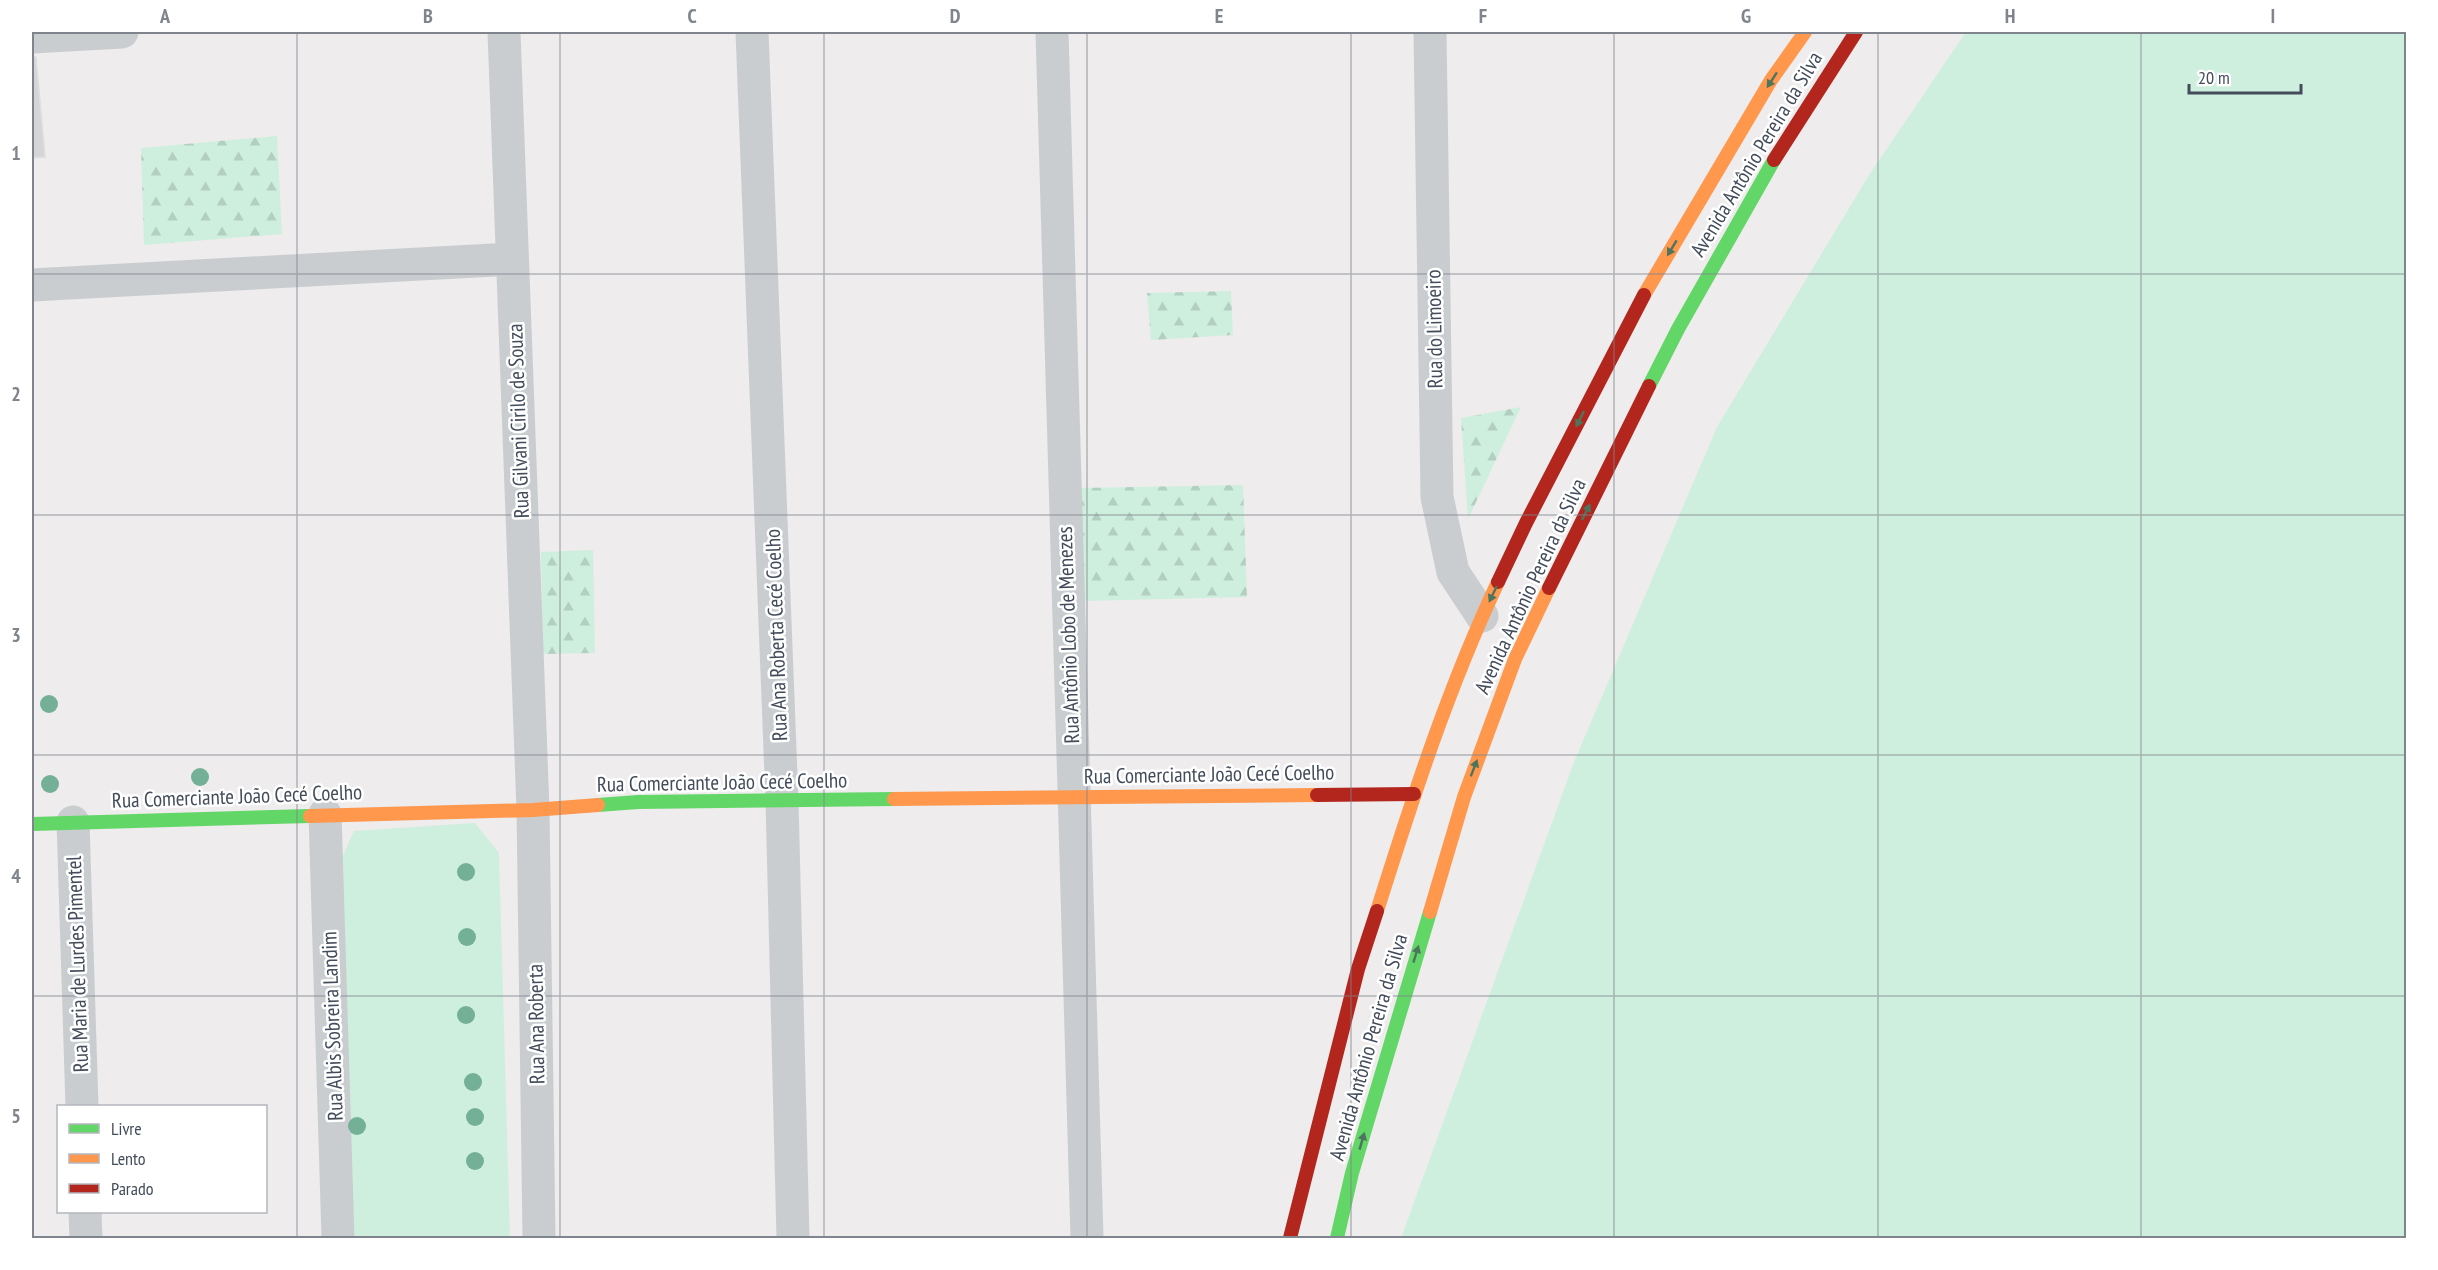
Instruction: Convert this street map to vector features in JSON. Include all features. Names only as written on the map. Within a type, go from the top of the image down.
[{"type":"street","points":[[32,37],[122,32]]},
{"type":"street","name":"Rua Gilvani Cirilo de Souza","points":[[504,32],[533,810]]},
{"type":"street","name":"Rua Ana Roberta Cecé Coelho","points":[[752,32],[782,801],[793,1239]]},
{"type":"street","name":"Rua Antônio Lobo de Menezes","points":[[1052,32],[1087,1239]]},
{"type":"street","name":"Rua do Limoeiro","points":[[1430,32],[1437,497],[1453,572],[1482,615]]},
{"type":"street","name":"Avenida Antônio Pereira da Silva","points":[[1290,1239],[1313,1163],[1358,969],[1414,794],[1482,615],[1526,523],[1633,314],[1771,80],[1804,32]]},
{"type":"street","name":"Avenida Antônio Pereira da Silva","points":[[1337,1239],[1347,1171],[1464,797],[1515,659],[1576,531],[1678,329],[1764,175],[1856,32]]},
{"type":"street","points":[[32,285],[512,259]]},
{"type":"street","name":"Rua Comerciante João Cecé Coelho","points":[[32,824],[533,810],[638,802],[1414,794]]},
{"type":"street","name":"Rua Ana Roberta","points":[[533,810],[539,1239]]},
{"type":"street","name":"Rua Albis Sobreira Landim","points":[[326,814],[338,1239]]},
{"type":"street","name":"Rua Maria de Lurdes Pimentel","points":[[73,822],[82,1105]]},
{"type":"street","points":[[85,1213],[86,1239]]},
{"type":"green space","points":[[1966,32],[2406,32],[2406,1238],[1401,1238],[1574,762],[1717,427],[1869,175]]},
{"type":"green space","points":[[277,136],[282,234],[144,245],[141,148]]},
{"type":"green space","points":[[1231,291],[1233,335],[1151,340],[1147,293]]},
{"type":"green space","points":[[1521,407],[1468,519],[1461,418]]},
{"type":"green space","points":[[1243,485],[1247,597],[1083,601],[1080,488]]},
{"type":"green space","points":[[593,550],[595,653],[543,654],[541,552]]},
{"type":"green space","points":[[475,823],[499,853],[510,1238],[353,1238],[332,879],[354,831]]},
{"type":"building","points":[[32,57],[36,57],[45,157],[32,158]]},
{"type":"traffic: fast","points":[[1649,386],[1678,329],[1774,160]]},
{"type":"traffic: fast","points":[[598,805],[638,802],[894,799]]},
{"type":"traffic: fast","points":[[32,824],[310,816]]},
{"type":"traffic: fast","points":[[1337,1238],[1352,1173],[1430,912]]},
{"type":"traffic: slow","points":[[1644,295],[1771,80],[1805,32]]},
{"type":"traffic: slow","points":[[1377,911],[1417,786],[1447,703],[1498,582]]},
{"type":"traffic: slow","points":[[1430,912],[1464,797],[1515,659],[1549,588]]},
{"type":"traffic: slow","points":[[894,799],[1317,795]]},
{"type":"traffic: slow","points":[[310,816],[533,810],[598,805]]},
{"type":"traffic: jam","points":[[1774,160],[1856,32]]},
{"type":"traffic: jam","points":[[1498,582],[1644,295]]},
{"type":"traffic: jam","points":[[1549,588],[1649,386]]},
{"type":"traffic: jam","points":[[1317,795],[1414,794]]},
{"type":"traffic: jam","points":[[1290,1238],[1358,969],[1377,911]]}]
